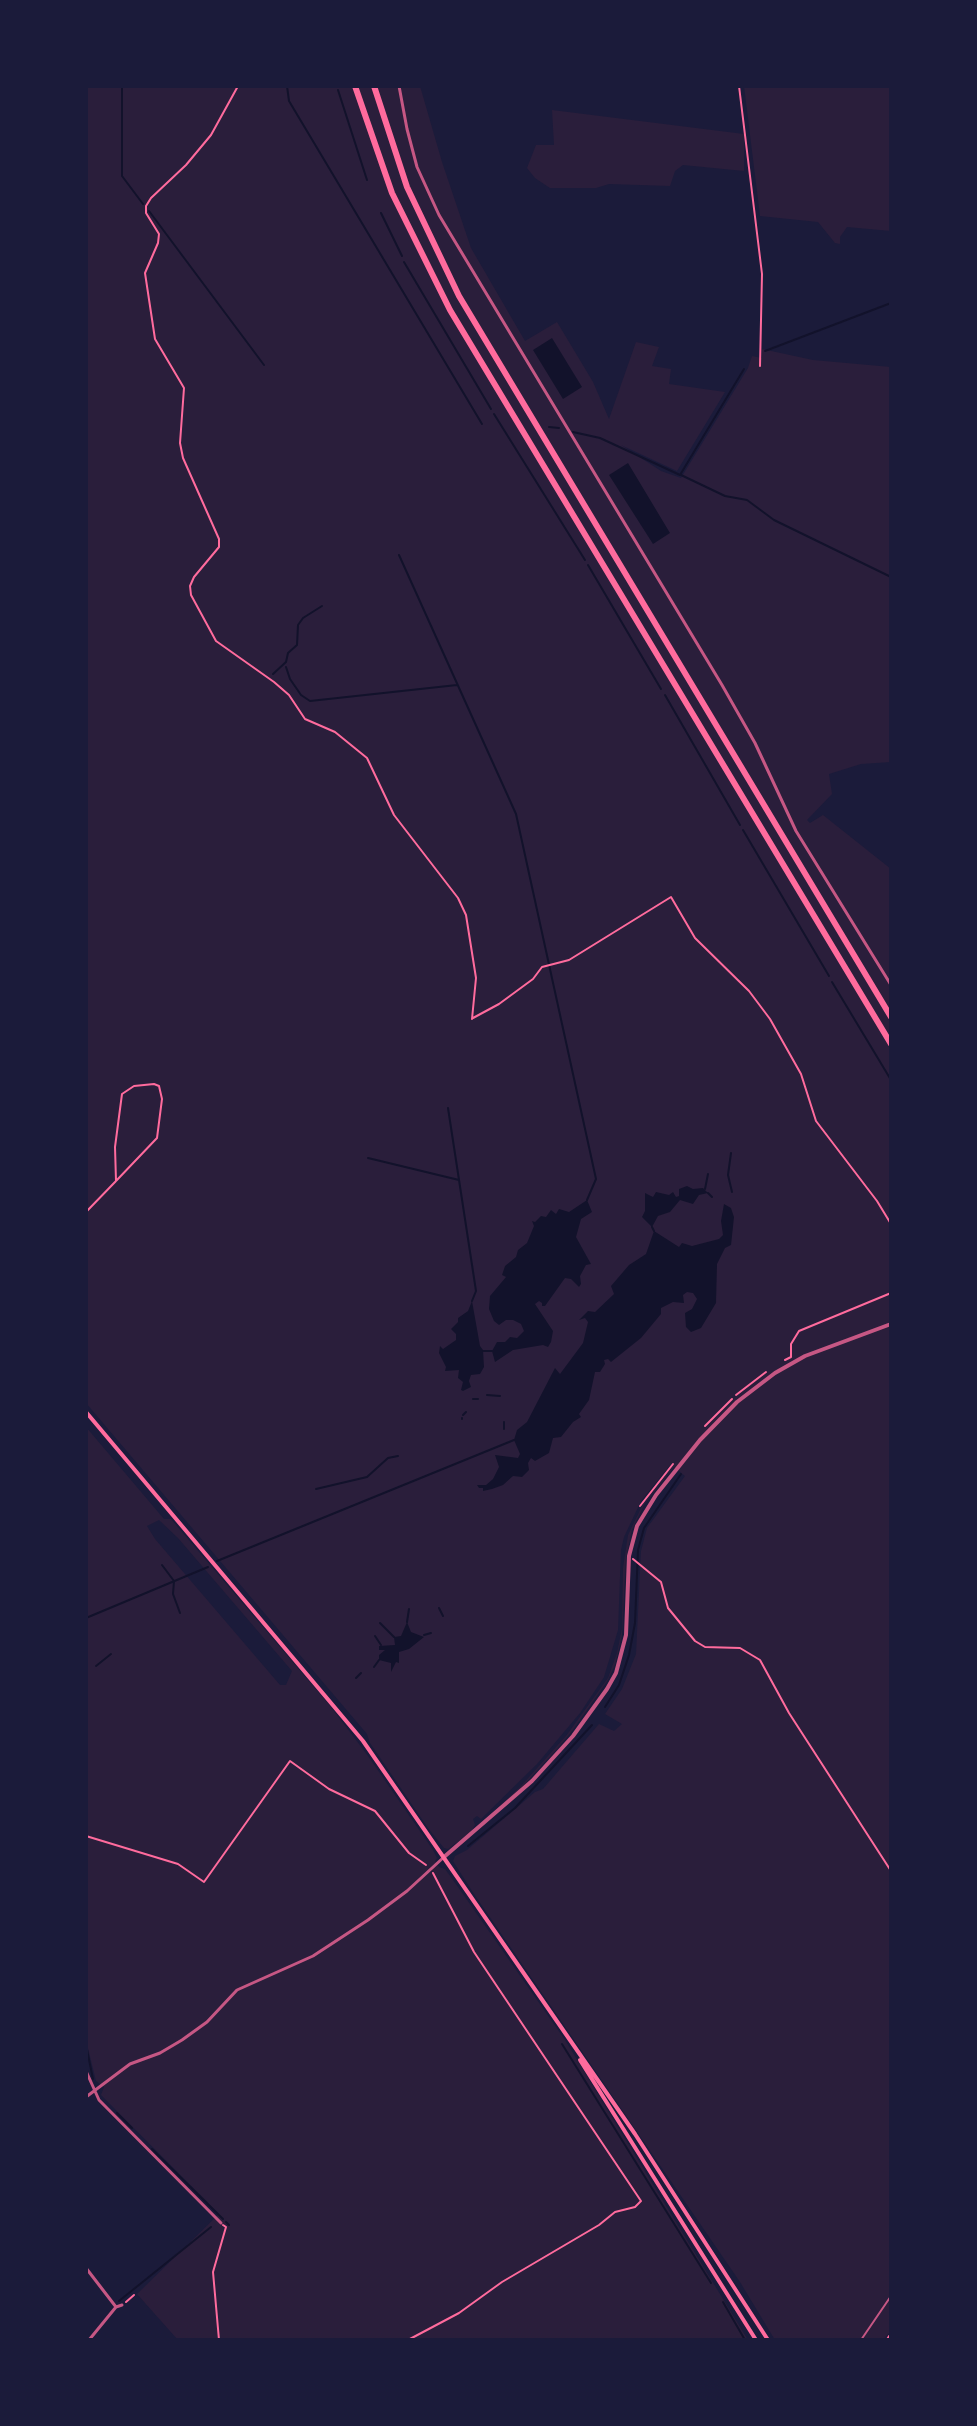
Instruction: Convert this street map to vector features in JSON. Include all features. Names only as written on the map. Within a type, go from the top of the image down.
[{"type":"highway","points":[[355,86],[386,180],[422,258],[476,355],[891,1044]]},
{"type":"highway","points":[[374,86],[407,187],[436,251],[494,358],[891,1017]]},
{"type":"main road","points":[[86,1412],[346,1721],[635,2134],[768,2340]]},
{"type":"main road","points":[[569,2040],[756,2340]]},
{"type":"street","points":[[399,86],[417,167],[439,215],[722,685],[755,743],[796,831],[891,985]]},
{"type":"street","points":[[86,2097],[130,2064],[160,2053],[182,2040],[207,2022],[237,1990],[313,1956],[368,1920],[532,1781],[573,1736],[616,1673],[626,1635],[629,1556],[637,1526],[651,1502],[700,1440],[737,1402],[775,1373],[805,1356],[891,1324]]},
{"type":"street","points":[[86,2071],[93,2091],[221,2223]]},
{"type":"street","points":[[86,2268],[116,2307]]},
{"type":"street","points":[[89,2340],[116,2307],[122,2305]]},
{"type":"lane","points":[[861,2340],[891,2296]]},
{"type":"path","points":[[238,86],[211,135],[146,206],[146,213],[159,234],[145,273],[155,339],[184,388],[180,443],[183,458],[219,539],[219,547],[190,586],[191,595],[216,641],[289,695],[305,719],[335,732],[367,758],[394,815],[458,898],[466,915],[476,978],[472,1019],[499,1004],[533,979],[536,972],[569,960],[671,897],[695,938],[749,991],[770,1019],[801,1074],[816,1121],[891,1224]]},
{"type":"path","points":[[739,86],[762,274],[760,366]]},
{"type":"path","points":[[86,1212],[116,1181],[157,1138],[162,1099],[159,1086],[134,1086],[122,1094],[115,1147],[116,1181]]},
{"type":"path","points":[[791,1357],[791,1344],[799,1331],[891,1293]]},
{"type":"path","points":[[640,1506],[673,1464]]},
{"type":"path","points":[[629,1556],[661,1582],[668,1608],[695,1641],[705,1647],[740,1648],[760,1660],[789,1713],[891,1871]]},
{"type":"path","points":[[86,1836],[167,1860],[204,1882],[290,1761],[329,1789],[375,1811],[409,1853],[431,1869],[474,1952],[641,2201],[635,2207],[615,2212],[599,2225],[502,2282],[459,2313],[408,2340]]},
{"type":"path","points":[[219,2340],[213,2272],[226,2227]]},
{"type":"path","points":[[122,2305],[134,2295]]},
{"type":"shaded area","points":[[86,86],[420,86],[471,248],[525,341],[557,322],[593,382],[609,419],[636,342],[659,347],[652,366],[671,369],[669,384],[725,392],[677,471],[621,445],[661,471],[681,478],[748,368],[752,356],[762,358],[762,349],[813,360],[891,367],[891,762],[861,764],[829,774],[832,794],[807,820],[810,823],[823,815],[891,869],[891,2331],[883,2340],[775,2340],[740,2282],[453,1861],[455,1856],[467,1850],[535,1792],[543,1789],[599,1724],[614,1731],[622,1724],[605,1714],[622,1689],[636,1654],[641,1551],[647,1528],[685,1476],[674,1467],[644,1505],[632,1530],[626,1559],[622,1636],[608,1680],[558,1748],[523,1786],[486,1819],[566,1736],[608,1678],[622,1628],[623,1568],[628,1535],[643,1504],[673,1466],[671,1464],[641,1501],[624,1537],[618,1630],[604,1677],[580,1713],[537,1764],[481,1819],[477,1816],[473,1819],[475,1825],[471,1832],[448,1849],[428,1828],[367,1734],[86,1403]]},
{"type":"shaded area","points":[[744,86],[891,86],[891,231],[847,227],[840,237],[840,244],[835,243],[818,222],[760,216]]},
{"type":"shaded area","points":[[552,110],[744,134],[744,171],[683,165],[675,171],[670,186],[609,184],[596,188],[550,188],[527,168],[536,145],[554,145]]},
{"type":"shaded area","points":[[552,338],[582,387],[563,399],[533,350]]},
{"type":"shaded area","points":[[628,463],[670,533],[653,544],[609,475]]},
{"type":"shaded area","points":[[687,1186],[703,1188],[708,1193],[699,1195],[693,1204],[680,1200],[670,1212],[658,1216],[652,1227],[642,1217],[645,1193],[653,1197],[656,1192],[669,1195],[673,1192],[676,1197],[679,1196],[679,1189]]},
{"type":"shaded area","points":[[587,1200],[592,1212],[581,1219],[576,1237],[591,1264],[586,1265],[580,1276],[581,1284],[579,1287],[571,1279],[565,1278],[545,1306],[539,1301],[535,1304],[553,1331],[551,1342],[548,1347],[543,1345],[513,1350],[495,1362],[492,1351],[497,1342],[517,1338],[524,1331],[521,1324],[513,1320],[499,1325],[489,1309],[490,1296],[506,1277],[502,1275],[505,1266],[527,1243],[534,1226],[532,1221],[546,1217],[551,1210],[556,1214],[559,1209],[569,1212]]},
{"type":"shaded area","points":[[724,1204],[731,1208],[734,1217],[731,1245],[725,1248],[717,1264],[716,1303],[701,1328],[691,1332],[686,1327],[685,1313],[692,1309],[697,1299],[693,1293],[683,1295],[684,1303],[673,1302],[661,1308],[661,1314],[641,1338],[611,1362],[604,1360],[600,1372],[595,1372],[589,1400],[579,1414],[581,1417],[561,1437],[553,1438],[549,1453],[535,1461],[531,1458],[529,1470],[522,1477],[513,1476],[492,1489],[483,1491],[479,1488],[477,1485],[486,1485],[493,1479],[499,1467],[495,1455],[518,1458],[520,1454],[514,1440],[517,1430],[527,1422],[555,1368],[560,1374],[583,1343],[588,1322],[585,1318],[579,1320],[588,1311],[595,1312],[614,1294],[611,1286],[629,1265],[646,1254],[654,1231],[679,1247],[682,1243],[692,1246],[719,1239],[723,1235],[721,1221]]},
{"type":"shaded area","points":[[472,1301],[484,1367],[480,1374],[471,1375],[471,1387],[463,1391],[463,1382],[458,1378],[459,1370],[445,1371],[439,1353],[440,1346],[443,1349],[456,1340],[456,1334],[451,1329],[458,1318],[468,1311]]},
{"type":"shaded area","points":[[86,1427],[164,1519],[171,1519],[331,1707],[368,1756],[433,1850],[439,1867],[445,1869],[565,2040],[748,2340],[178,2340],[137,2294],[219,2214],[101,2095],[104,2087],[96,2081],[86,2040]],"holes":[[[159,1520],[292,1671],[286,1685],[280,1685],[147,1526]]]},
{"type":"shaded area","points":[[407,1622],[411,1632],[424,1637],[409,1649],[399,1652],[399,1663],[396,1662],[391,1672],[391,1663],[379,1660],[379,1655],[385,1650],[379,1650],[379,1646],[395,1645],[394,1637],[401,1636]]},
{"type":"waterway","points":[[122,86],[122,176],[143,204]]},
{"type":"waterway","points":[[287,86],[289,101],[482,424]]},
{"type":"waterway","points":[[338,90],[367,180]]},
{"type":"waterway","points":[[149,211],[264,365]]},
{"type":"waterway","points":[[381,213],[402,256]]},
{"type":"waterway","points":[[404,262],[491,409]]},
{"type":"waterway","points":[[765,351],[891,303]]},
{"type":"waterway","points":[[573,432],[600,438],[680,475],[744,369]]},
{"type":"waterway","points":[[494,414],[585,560]]},
{"type":"waterway","points":[[549,427],[559,428]]},
{"type":"waterway","points":[[681,475],[725,496],[747,500],[774,520],[891,577]]},
{"type":"waterway","points":[[399,555],[516,814],[596,1179],[587,1200]]},
{"type":"waterway","points":[[588,565],[661,689]]},
{"type":"waterway","points":[[273,674],[297,645],[298,625],[303,618],[322,606]]},
{"type":"waterway","points":[[286,667],[301,695],[310,701],[457,685]]},
{"type":"waterway","points":[[665,695],[740,825]]},
{"type":"waterway","points":[[743,830],[829,976]]},
{"type":"waterway","points":[[832,982],[891,1080]]},
{"type":"waterway","points":[[448,1108],[476,1291],[472,1301]]},
{"type":"waterway","points":[[731,1153],[728,1175],[732,1192]]},
{"type":"waterway","points":[[368,1158],[459,1180]]},
{"type":"waterway","points":[[705,1189],[708,1174]]},
{"type":"waterway","points":[[708,1193],[712,1197]]},
{"type":"waterway","points":[[652,1227],[654,1231]]},
{"type":"waterway","points":[[483,1351],[492,1351]]},
{"type":"waterway","points":[[487,1395],[500,1396]]},
{"type":"waterway","points":[[473,1399],[478,1399]]},
{"type":"waterway","points":[[463,1415],[466,1412]]},
{"type":"waterway","points":[[504,1422],[504,1429]]},
{"type":"waterway","points":[[217,1561],[514,1440]]},
{"type":"waterway","points":[[316,1489],[367,1477],[388,1458],[398,1456]]},
{"type":"waterway","points":[[605,1707],[619,1685],[629,1655],[635,1623],[638,1550],[644,1528],[681,1474]]},
{"type":"waterway","points":[[162,1565],[174,1581],[173,1594],[180,1613]]},
{"type":"waterway","points":[[86,1618],[208,1567]]},
{"type":"waterway","points":[[439,1608],[443,1616]]},
{"type":"waterway","points":[[407,1622],[409,1609]]},
{"type":"waterway","points":[[380,1623],[394,1637]]},
{"type":"waterway","points":[[424,1635],[431,1633]]},
{"type":"waterway","points":[[375,1636],[381,1645]]},
{"type":"waterway","points":[[96,1666],[111,1654]]},
{"type":"waterway","points":[[374,1667],[379,1660]]},
{"type":"waterway","points":[[356,1678],[361,1673]]},
{"type":"waterway","points":[[468,1846],[515,1808],[592,1725]]},
{"type":"waterway","points":[[562,2044],[711,2283]]},
{"type":"waterway","points":[[86,2045],[93,2079]]},
{"type":"waterway","points":[[117,2113],[132,2128]]},
{"type":"waterway","points":[[152,2149],[223,2219]]},
{"type":"waterway","points":[[226,2222],[229,2225]]},
{"type":"waterway","points":[[119,2301],[211,2227]]},
{"type":"waterway","points":[[723,2302],[745,2340]]}]
